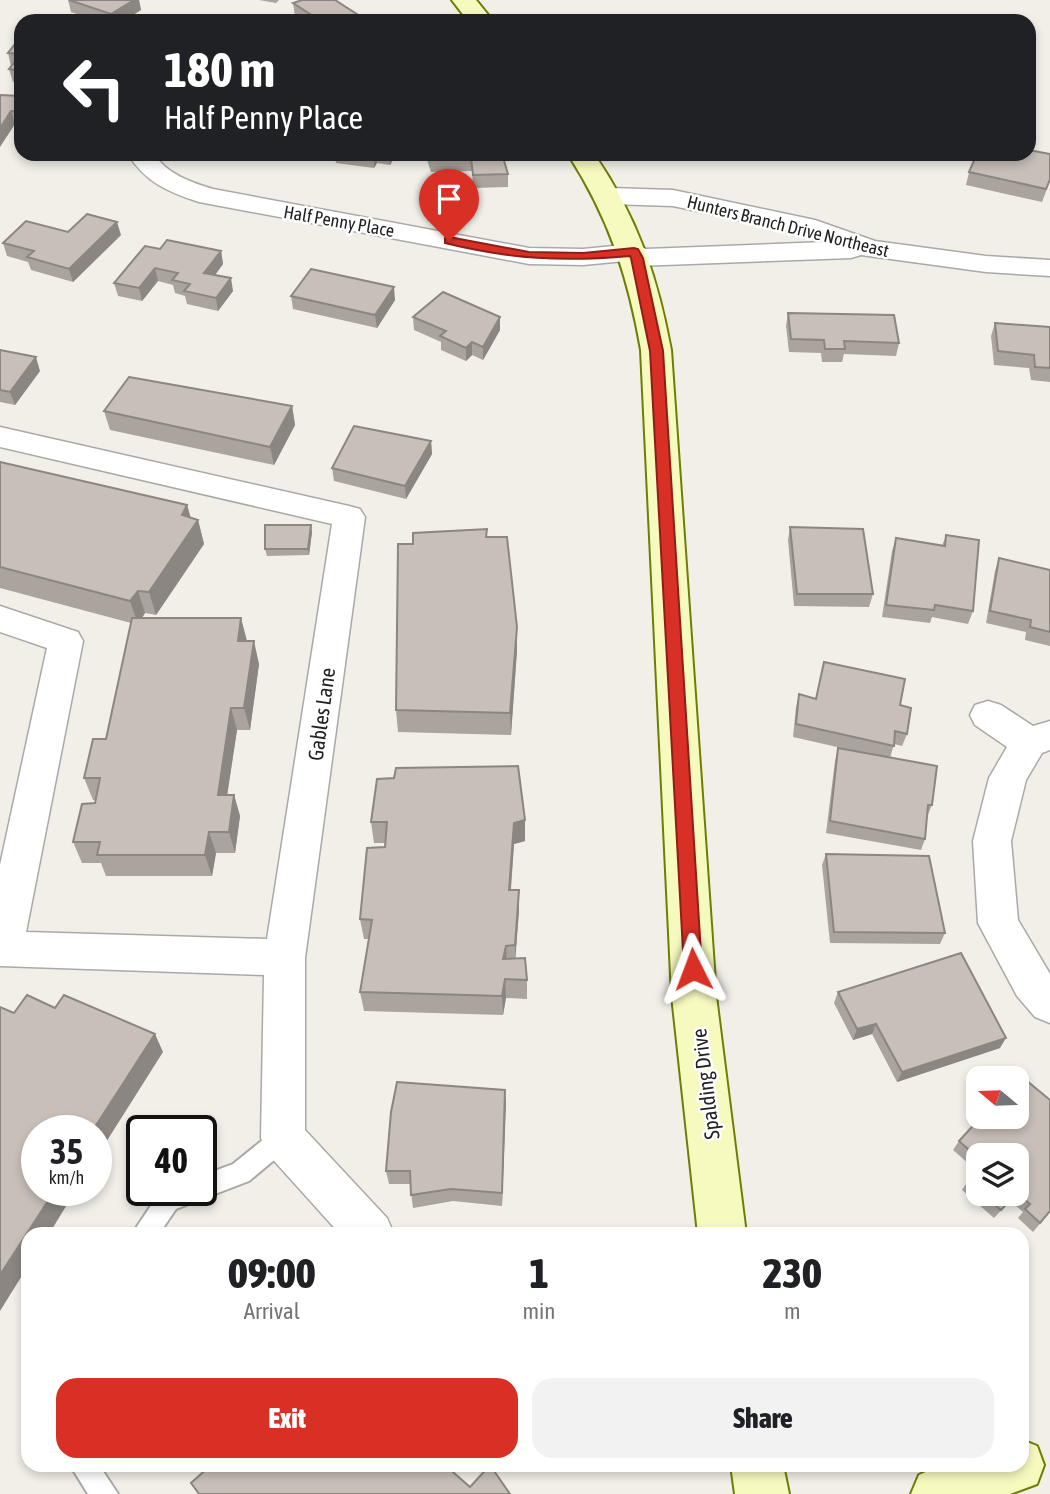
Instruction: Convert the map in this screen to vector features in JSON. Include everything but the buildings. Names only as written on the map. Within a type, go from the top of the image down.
[{"type":"street","points":[[464,0],[475,14]]},
{"type":"street","name":"Half Penny Place","points":[[146,161],[157,175],[174,185],[208,196],[529,256],[583,257],[870,249]]},
{"type":"street","name":"Spalding Drive","points":[[586,161],[610,196],[635,255],[656,351],[695,996],[721,1227]]},
{"type":"street","name":"Hunters Branch Drive Northeast","points":[[610,196],[673,198],[806,226],[870,249],[986,264],[1050,268]]},
{"type":"street","name":"Gables Lane","points":[[0,437],[349,517],[285,958],[283,1138]]},
{"type":"street","points":[[3,624],[66,642],[1,949],[285,958]]},
{"type":"street","points":[[988,715],[1039,739],[1008,779],[992,841],[998,923],[1032,983],[1050,1004]]},
{"type":"street","points":[[283,1138],[365,1227]]},
{"type":"street","points":[[758,1472],[762,1494]]},
{"type":"street","points":[[938,1494],[956,1485],[1002,1472]]},
{"type":"lane","points":[[217,1182],[240,1173],[283,1138]]},
{"type":"lane","points":[[149,1227],[164,1206]]},
{"type":"lane","points":[[88,1472],[105,1494]]},
{"type":"route","points":[[449,241],[529,256],[583,257],[634,252],[637,258],[656,351],[693,969]]}]
